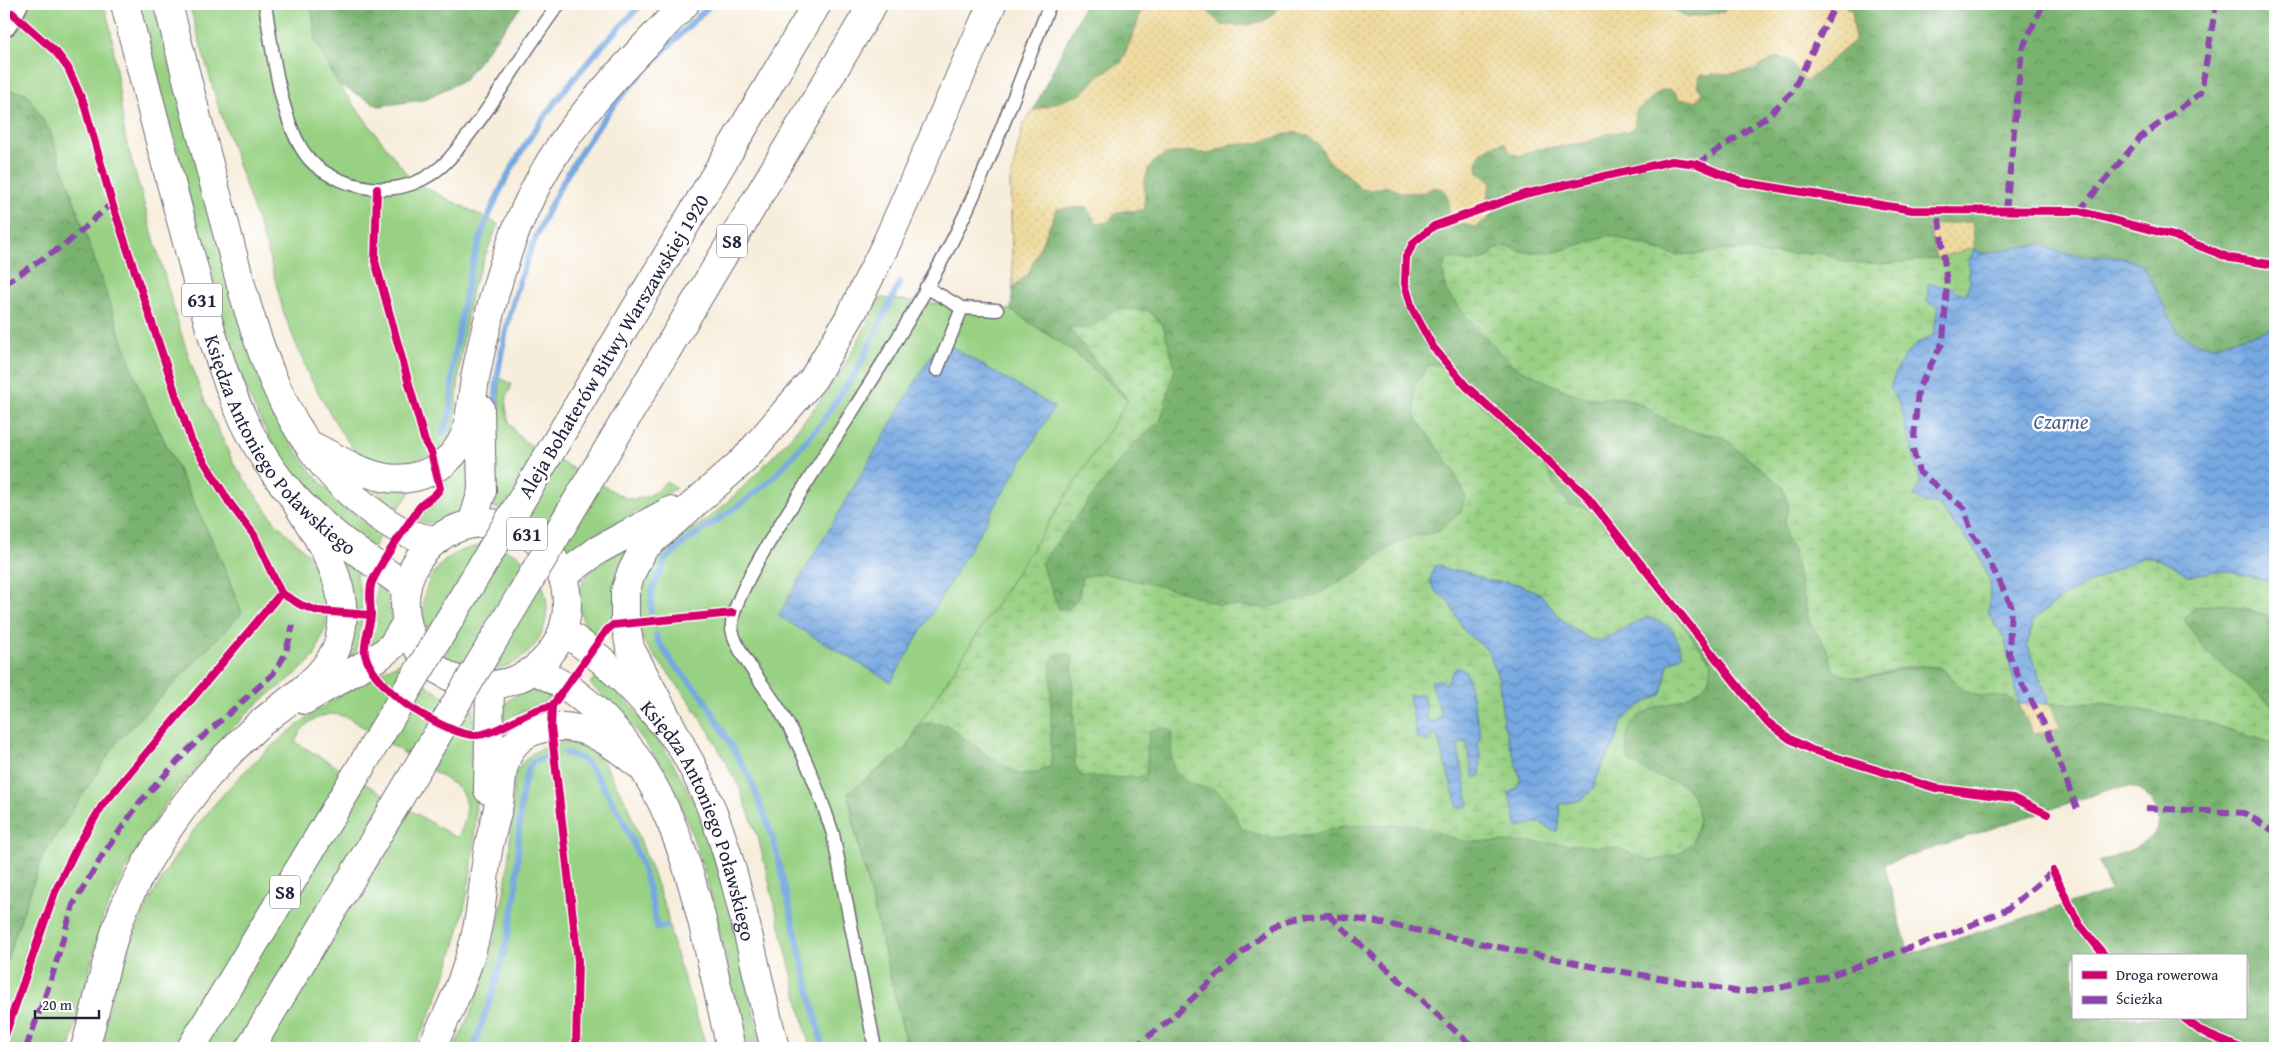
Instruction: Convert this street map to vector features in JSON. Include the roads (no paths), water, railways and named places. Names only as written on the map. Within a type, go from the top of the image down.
[{"type":"main road","name":"Księdza Antoniego Poławskiego","points":[[125,4],[148,99],[219,357],[240,409],[254,436],[287,488],[334,536],[407,588]]},
{"type":"main road","name":"Księdza Antoniego Poławskiego","points":[[168,4],[210,170],[254,329],[264,357],[291,416],[309,444],[344,487],[374,513],[402,532],[416,538],[437,540]]},
{"type":"main road","points":[[309,444],[365,473],[389,479],[411,478],[428,473],[447,460],[465,435],[478,361],[495,291],[517,228],[536,186],[564,140],[608,85],[685,4]]},
{"type":"main road","name":"Aleja Bohaterów Bitwy Warszawskiej 1920","points":[[191,1048],[817,4]]},
{"type":"main road","name":"S8","points":[[250,1048],[874,4]]},
{"type":"main road","points":[[681,746],[630,648],[625,619],[625,592],[631,573],[644,548],[745,459],[797,401],[813,379],[852,313],[887,242],[992,4]]},
{"type":"main road","points":[[472,524],[482,491],[478,361]]},
{"type":"main road","points":[[85,1048],[118,926],[136,884],[178,815],[202,783],[256,728],[314,678],[328,663],[339,641],[343,613],[341,591],[332,563],[287,488]]},
{"type":"main road","points":[[563,576],[598,550],[704,494]]},
{"type":"main road","name":"631","points":[[495,523],[517,529],[537,540],[552,556],[563,576],[567,594],[567,613],[563,631],[552,653],[534,670],[513,681],[490,686],[467,683],[440,671],[428,661],[415,643],[407,622],[405,605],[407,588],[413,570],[423,553],[437,540],[453,530],[472,524],[495,523]]},
{"type":"main road","points":[[256,728],[382,655],[392,646],[407,622]]},
{"type":"main road","name":"Księdza Antoniego Poławskiego","points":[[563,631],[592,651],[636,690],[681,746],[710,803],[724,843],[775,1048]]},
{"type":"main road","name":"Księdza Antoniego Poławskiego","points":[[534,670],[567,688],[595,710],[626,744],[644,769],[670,820],[688,870],[731,1048]]},
{"type":"main road","points":[[489,846],[488,743],[490,686]]},
{"type":"main road","points":[[431,1048],[456,999],[478,927],[489,846],[499,804],[502,768],[511,750],[519,740],[532,733],[551,727],[579,729],[600,737],[644,769]]},
{"type":"street","points":[[4,24],[15,4]]},
{"type":"lane","points":[[265,4],[287,115],[301,148],[315,165],[348,184],[377,189],[396,189],[428,177],[448,159],[491,103],[559,4]]},
{"type":"lane","points":[[875,1048],[834,834],[823,801],[803,755],[780,710],[739,647],[732,629],[732,620],[737,602],[760,558],[884,363],[947,250],[992,149],[1050,4]]},
{"type":"lane","points":[[926,287],[962,308],[997,310]]},
{"type":"lane","points":[[937,370],[954,321],[962,308]]},
{"type":"water","name":"Czarne","points":[[2040,244],[2070,254],[2121,258],[2143,265],[2177,331],[2195,343],[2211,346],[2265,331],[2275,323],[2275,582],[2225,571],[2189,575],[2161,560],[2144,556],[2064,596],[2034,619],[2027,645],[2050,704],[2019,704],[2004,637],[1989,615],[1990,582],[1979,554],[1938,504],[1925,503],[1914,496],[1921,484],[1900,405],[1890,389],[1896,371],[1905,356],[1924,340],[1933,336],[1938,307],[1927,301],[1928,284],[1952,288],[1965,295],[1970,282],[1968,265],[1974,248],[1981,254]]},
{"type":"water","points":[[940,340],[1054,407],[891,682],[778,616]]},
{"type":"water","points":[[1440,565],[1448,571],[1463,571],[1489,581],[1518,584],[1539,593],[1564,622],[1589,639],[1600,641],[1648,617],[1672,628],[1683,655],[1668,664],[1662,694],[1640,705],[1622,721],[1615,744],[1602,765],[1593,789],[1581,800],[1560,804],[1557,831],[1539,823],[1517,828],[1509,793],[1516,789],[1521,780],[1503,722],[1499,679],[1488,650],[1466,633],[1447,599],[1436,592],[1430,582],[1434,566]]},
{"type":"water","points":[[1457,667],[1466,671],[1481,735],[1477,742],[1481,757],[1480,776],[1474,778],[1466,742],[1457,744],[1469,804],[1465,808],[1458,808],[1437,735],[1430,737],[1429,742],[1417,738],[1409,695],[1423,694],[1428,721],[1435,722],[1441,715],[1431,681],[1439,680],[1447,684]]},
{"type":"waterway","points":[[442,434],[450,411],[453,364],[467,286],[478,244],[494,205],[512,167],[558,99],[584,66],[642,4]]},
{"type":"waterway","points":[[494,440],[497,380],[511,308],[534,241],[549,209],[565,178],[605,117],[642,73],[711,4]]},
{"type":"waterway","points":[[651,611],[652,591],[665,560],[685,542],[741,504],[774,477],[820,425],[858,369],[900,282]]},
{"type":"waterway","points":[[656,635],[672,662],[703,697],[750,778],[773,838],[823,1048]]},
{"type":"waterway","points":[[564,753],[580,758],[588,764],[613,802],[638,854],[654,909],[657,928],[666,926]]},
{"type":"waterway","points":[[473,1048],[498,974],[512,917],[523,790],[532,763],[546,756]]}]
